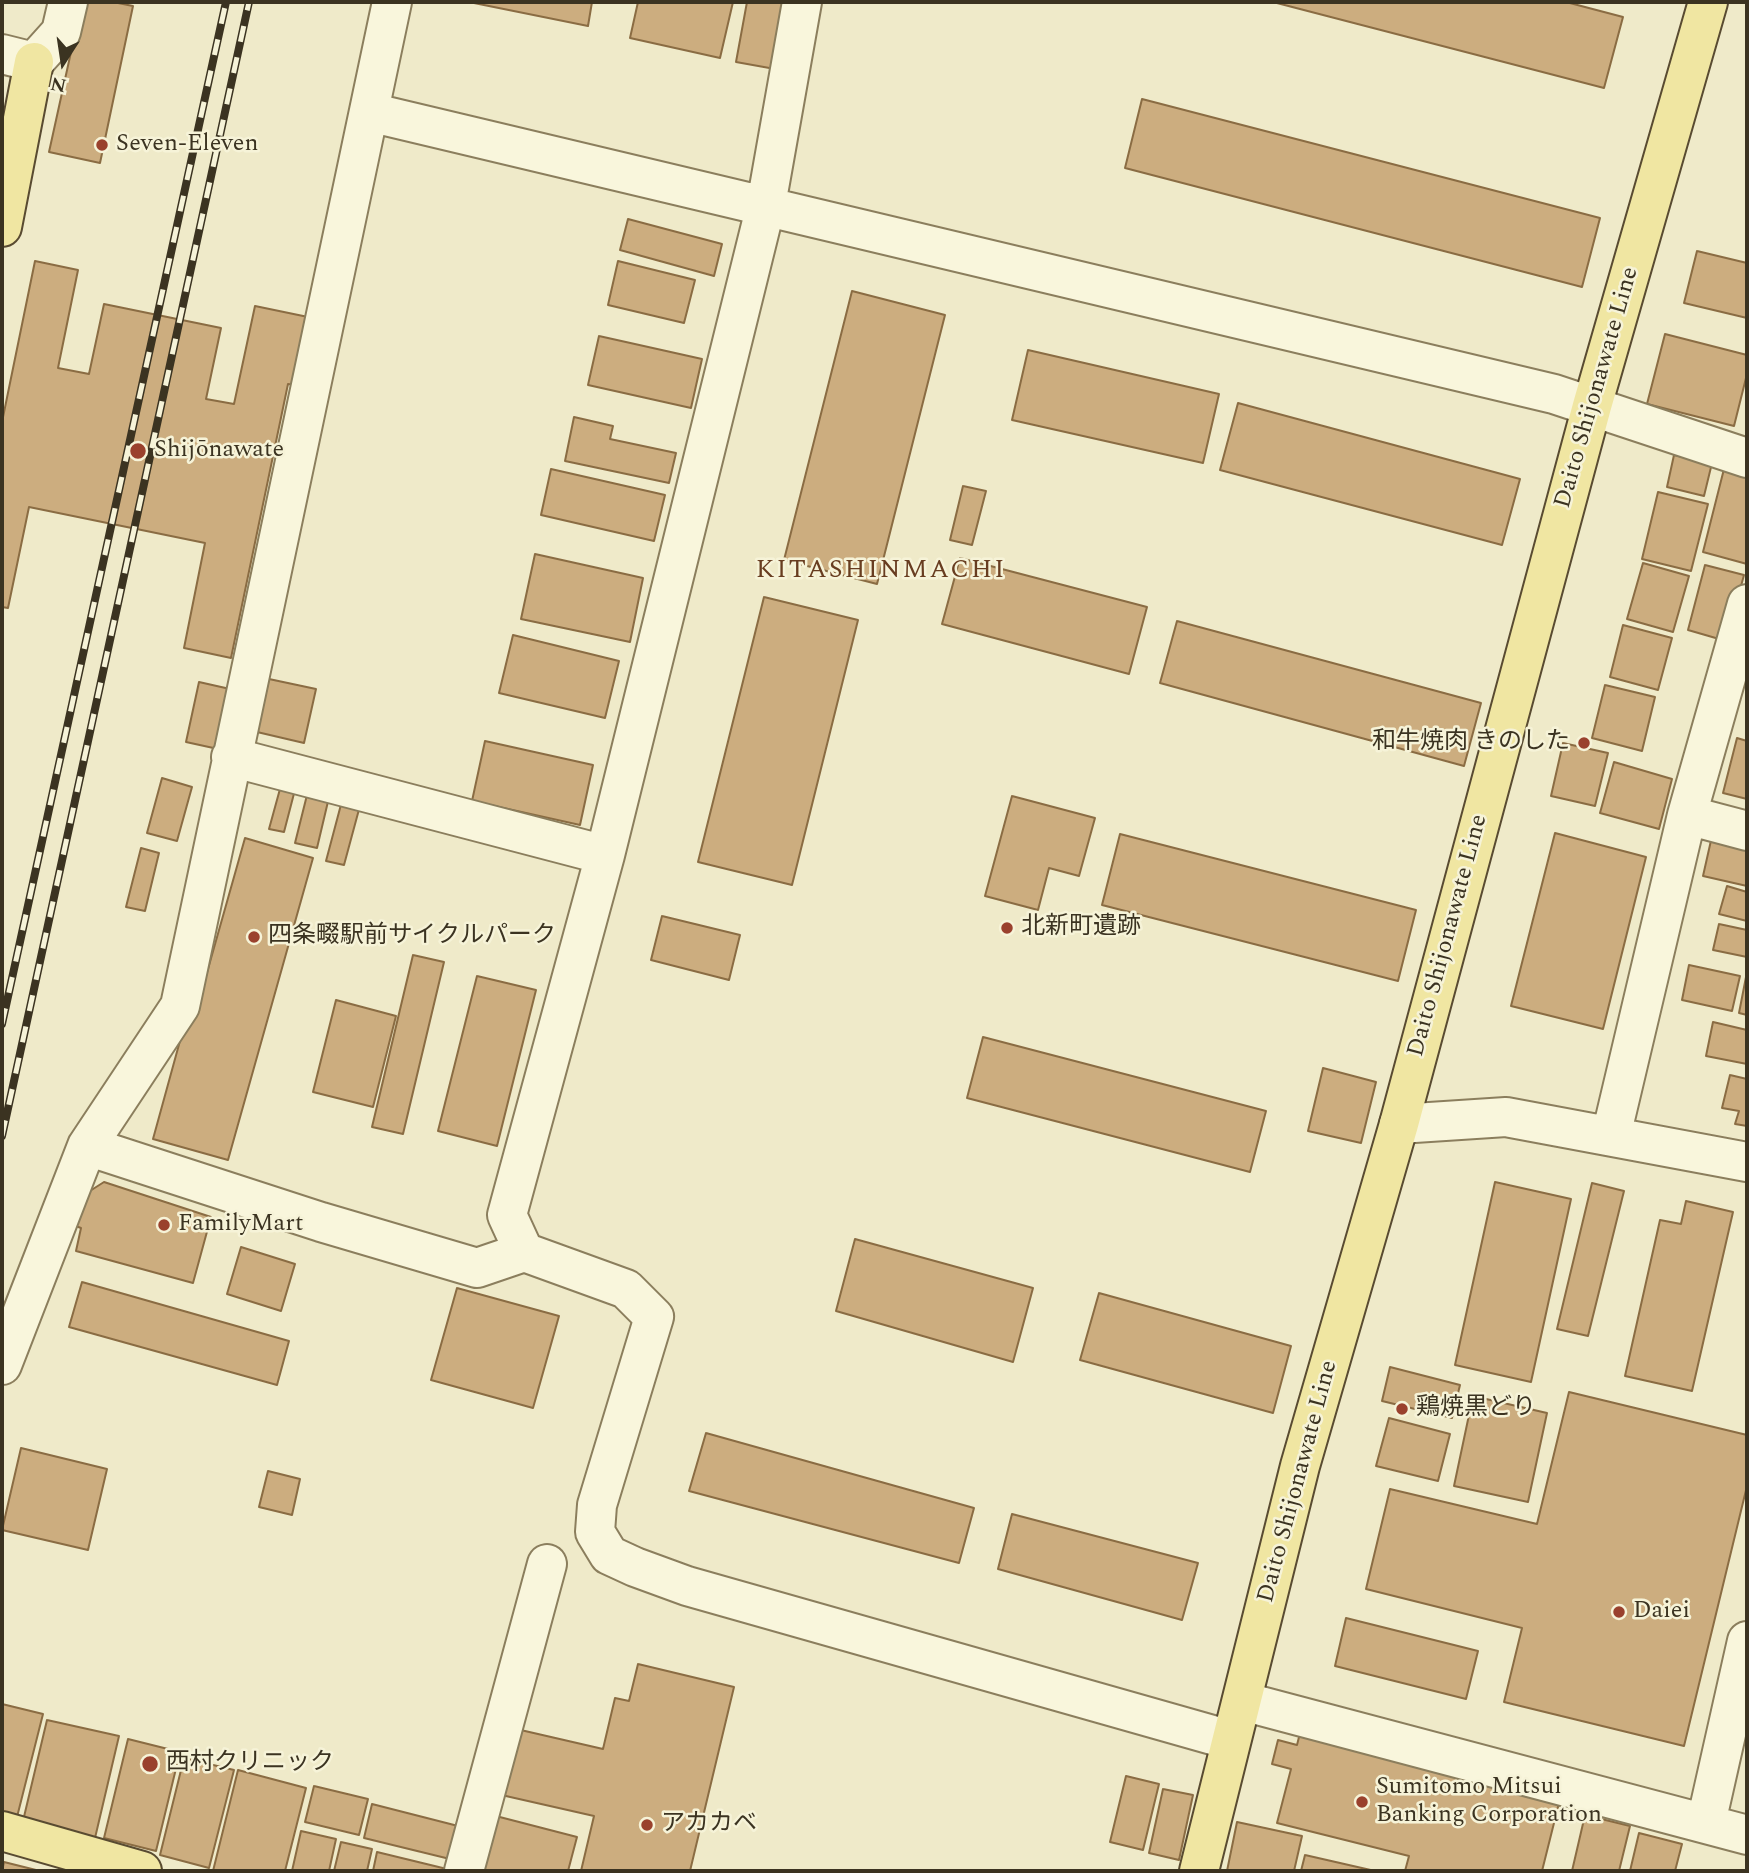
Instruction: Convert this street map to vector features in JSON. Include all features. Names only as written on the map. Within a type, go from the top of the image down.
[{"type":"main road","name":"Daito Shijonawate Line","points":[[1199,1871],[1300,1466],[1399,1124],[1592,406],[1707,2]]},
{"type":"main road","points":[[2,227],[18,58]]},
{"type":"main road","points":[[2,1831],[142,1871]]},
{"type":"street","points":[[18,58],[61,32],[68,2]]},
{"type":"street","points":[[2,1365],[87,1146],[180,1006],[392,2]]},
{"type":"street","points":[[524,1252],[507,1215],[605,855],[766,205],[802,2]]},
{"type":"street","points":[[369,112],[1540,391],[1747,458]]},
{"type":"street","points":[[1611,1136],[1687,815],[1747,604]]},
{"type":"street","points":[[231,757],[605,855]]},
{"type":"street","points":[[1687,815],[1747,831]]},
{"type":"street","points":[[1399,1124],[1506,1117],[1747,1162]]},
{"type":"street","points":[[87,1146],[321,1222],[477,1268],[524,1252],[626,1289],[654,1317],[597,1505],[595,1531],[609,1555],[687,1586],[1230,1740]]},
{"type":"street","points":[[464,1871],[547,1564]]},
{"type":"street","points":[[1706,1823],[1747,1641]]},
{"type":"street","points":[[1242,1701],[1747,1835]]},
{"type":"building","points":[[82,2],[113,2],[133,6],[100,163],[49,152]]},
{"type":"building","points":[[469,2],[592,2],[588,26]]},
{"type":"building","points":[[638,2],[733,2],[720,58],[630,38]]},
{"type":"building","points":[[747,2],[787,2],[775,69],[736,62]]},
{"type":"building","points":[[1273,2],[1566,2],[1623,17],[1604,88]]},
{"type":"building","points":[[1142,99],[1600,218],[1582,287],[1125,168]]},
{"type":"building","points":[[628,219],[722,244],[714,276],[620,250]]},
{"type":"building","points":[[1697,251],[1747,263],[1747,318],[1684,303]]},
{"type":"building","points":[[35,261],[78,270],[58,368],[89,374],[104,304],[221,328],[206,399],[234,404],[255,306],[308,317],[294,385],[288,384],[231,658],[184,648],[205,543],[29,507],[8,608],[2,607],[2,422]]},
{"type":"building","points":[[618,261],[695,280],[684,323],[608,305]]},
{"type":"building","points":[[852,291],[945,315],[877,584],[784,560]]},
{"type":"building","points":[[1665,334],[1747,355],[1747,374],[1734,426],[1647,404]]},
{"type":"building","points":[[599,336],[702,359],[691,408],[588,385]]},
{"type":"building","points":[[1028,350],[1219,394],[1203,463],[1012,420]]},
{"type":"building","points":[[1238,403],[1520,479],[1502,545],[1220,470]]},
{"type":"building","points":[[574,417],[613,426],[610,439],[676,453],[669,483],[565,461]]},
{"type":"building","points":[[1674,455],[1712,463],[1704,496],[1667,487]]},
{"type":"building","points":[[1725,465],[1747,471],[1747,564],[1703,552]]},
{"type":"building","points":[[551,469],[665,495],[654,541],[541,515]]},
{"type":"building","points":[[963,486],[986,491],[972,545],[950,540]]},
{"type":"building","points":[[1658,492],[1708,504],[1691,571],[1642,559]]},
{"type":"building","points":[[535,554],[643,578],[630,642],[521,619]]},
{"type":"building","points":[[960,558],[1147,607],[1129,674],[942,624]]},
{"type":"building","points":[[1643,563],[1689,576],[1673,632],[1627,619]]},
{"type":"building","points":[[1705,565],[1744,575],[1726,641],[1688,630]]},
{"type":"building","points":[[764,597],[858,620],[792,885],[698,862]]},
{"type":"building","points":[[1177,621],[1481,703],[1464,766],[1160,683]]},
{"type":"building","points":[[1623,625],[1672,638],[1658,690],[1610,677]]},
{"type":"building","points":[[513,635],[619,661],[605,718],[499,693]]},
{"type":"building","points":[[269,679],[316,689],[304,743],[257,732]]},
{"type":"building","points":[[199,682],[230,689],[218,749],[186,742]]},
{"type":"building","points":[[1605,685],[1655,697],[1642,751],[1592,738]]},
{"type":"building","points":[[1737,738],[1747,741],[1747,799],[1723,793]]},
{"type":"building","points":[[485,741],[593,765],[580,825],[472,801]]},
{"type":"building","points":[[1563,743],[1608,753],[1595,806],[1551,796]]},
{"type":"building","points":[[1614,762],[1672,779],[1659,829],[1600,813]]},
{"type":"building","points":[[162,778],[192,787],[177,841],[147,833]]},
{"type":"building","points":[[283,778],[297,782],[284,832],[269,829]]},
{"type":"building","points":[[309,787],[330,793],[317,848],[295,843]]},
{"type":"building","points":[[1012,796],[1095,818],[1079,876],[1049,868],[1038,910],[985,896]]},
{"type":"building","points":[[343,797],[361,802],[344,865],[326,861]]},
{"type":"building","points":[[1555,833],[1646,857],[1603,1029],[1511,1006]]},
{"type":"building","points":[[1120,834],[1416,910],[1398,981],[1102,905]]},
{"type":"building","points":[[1712,836],[1747,844],[1747,886],[1703,876]]},
{"type":"building","name":"四条畷駅前サイクルパーク","points":[[245,838],[313,858],[228,1160],[153,1139],[186,1019],[195,1015]]},
{"type":"building","points":[[141,848],[159,853],[145,911],[126,907]]},
{"type":"building","points":[[1727,886],[1747,892],[1747,921],[1719,914]]},
{"type":"building","points":[[662,916],[740,935],[729,980],[651,960]]},
{"type":"building","points":[[1719,924],[1747,930],[1747,957],[1713,950]]},
{"type":"building","points":[[413,955],[444,962],[403,1134],[372,1127]]},
{"type":"building","points":[[1689,965],[1740,976],[1732,1011],[1682,1000]]},
{"type":"building","points":[[477,976],[536,990],[497,1146],[438,1131]]},
{"type":"building","points":[[1747,978],[1747,1015],[1739,1013]]},
{"type":"building","points":[[336,1000],[396,1016],[373,1107],[313,1092]]},
{"type":"building","points":[[1713,1022],[1747,1030],[1747,1064],[1706,1056]]},
{"type":"building","points":[[983,1037],[1266,1111],[1250,1172],[967,1098]]},
{"type":"building","points":[[1323,1068],[1376,1082],[1361,1143],[1308,1131]]},
{"type":"building","points":[[1730,1075],[1747,1079],[1747,1126],[1735,1124],[1739,1111],[1722,1108]]},
{"type":"building","points":[[104,1182],[211,1217],[193,1283],[76,1251],[81,1228],[73,1225],[82,1196]]},
{"type":"building","points":[[1495,1182],[1571,1199],[1531,1382],[1455,1365]]},
{"type":"building","points":[[1592,1183],[1624,1191],[1588,1336],[1557,1329]]},
{"type":"building","points":[[1686,1201],[1733,1212],[1692,1391],[1625,1376],[1660,1220],[1681,1224]]},
{"type":"building","points":[[855,1239],[1033,1288],[1013,1362],[836,1311]]},
{"type":"building","points":[[241,1247],[295,1264],[281,1311],[227,1294]]},
{"type":"building","points":[[82,1282],[289,1341],[277,1385],[69,1327]]},
{"type":"building","points":[[457,1288],[559,1316],[533,1408],[431,1380]]},
{"type":"building","points":[[1099,1293],[1291,1346],[1273,1413],[1080,1360]]},
{"type":"building","points":[[1390,1367],[1460,1385],[1452,1418],[1382,1401]]},
{"type":"building","points":[[1569,1392],[1747,1435],[1747,1486],[1684,1746],[1504,1702],[1522,1628],[1366,1589],[1390,1489],[1537,1524]]},
{"type":"building","points":[[1473,1396],[1547,1413],[1528,1502],[1454,1486]]},
{"type":"building","points":[[1389,1418],[1450,1434],[1438,1481],[1376,1466]]},
{"type":"building","points":[[706,1433],[974,1508],[959,1563],[689,1491]]},
{"type":"building","points":[[21,1448],[107,1469],[88,1550],[2,1530]]},
{"type":"building","points":[[268,1471],[300,1479],[292,1515],[259,1507]]},
{"type":"building","points":[[1012,1514],[1198,1563],[1182,1620],[998,1569]]},
{"type":"building","points":[[1346,1618],[1478,1651],[1466,1699],[1335,1666]]},
{"type":"building","points":[[638,1664],[734,1687],[690,1871],[581,1871],[594,1816],[497,1794],[512,1728],[603,1749],[615,1698],[629,1701]]},
{"type":"building","points":[[2,1704],[43,1714],[17,1817],[2,1813]]},
{"type":"building","points":[[47,1720],[119,1736],[95,1838],[23,1821]]},
{"type":"building","points":[[1300,1733],[1560,1799],[1542,1871],[1405,1871],[1409,1856],[1277,1823],[1291,1769],[1272,1764],[1278,1740],[1297,1745]]},
{"type":"building","points":[[128,1739],[180,1752],[156,1851],[104,1838]]},
{"type":"building","points":[[184,1758],[234,1770],[209,1868],[160,1855]]},
{"type":"building","points":[[238,1770],[306,1788],[285,1871],[213,1871]]},
{"type":"building","points":[[1126,1776],[1159,1784],[1143,1850],[1110,1842]]},
{"type":"building","points":[[314,1786],[368,1799],[359,1835],[305,1822]]},
{"type":"building","points":[[1163,1789],[1193,1795],[1179,1860],[1149,1853]]},
{"type":"building","points":[[372,1804],[462,1827],[454,1860],[364,1838]]},
{"type":"building","points":[[492,1815],[577,1837],[568,1871],[477,1871]]},
{"type":"building","points":[[1585,1815],[1630,1826],[1619,1871],[1572,1871]]},
{"type":"building","points":[[1237,1822],[1302,1836],[1294,1871],[1227,1871]]},
{"type":"building","points":[[301,1831],[336,1839],[329,1871],[292,1871]]},
{"type":"building","points":[[1639,1833],[1682,1844],[1675,1871],[1630,1871]]},
{"type":"building","points":[[341,1842],[372,1849],[367,1871],[334,1871]]},
{"type":"building","points":[[377,1852],[451,1870],[451,1871],[373,1871]]},
{"type":"building","points":[[1305,1855],[1375,1871],[1301,1871]]},
{"type":"building","points":[[4,1862],[36,1870],[36,1871],[2,1871]]},
{"type":"railway","points":[[2,1024],[226,2]]},
{"type":"railway","points":[[2,1136],[249,2]]},
{"type":"place","name":"Seven-Eleven","points":[[102,145]]},
{"type":"place","name":"Shijōnawate","points":[[138,451]]},
{"type":"place","name":"和牛焼肉 きのした","points":[[1584,743]]},
{"type":"place","name":"北新町遺跡","points":[[1007,928]]},
{"type":"place","name":"四条畷駅前サイクルパーク","points":[[254,937]]},
{"type":"place","name":"FamilyMart","points":[[164,1225]]},
{"type":"place","name":"鶏焼黒どり","points":[[1402,1409]]},
{"type":"place","name":"Daiei","points":[[1619,1612]]},
{"type":"place","name":"西村クリニック","points":[[150,1764]]},
{"type":"place","name":"Sumitomo Mitsui Banking Corporation","points":[[1362,1802]]},
{"type":"place","name":"アカカベ","points":[[647,1825]]},
{"type":"district","name":"KITASHINMACHI","points":[[881,572]]}]
